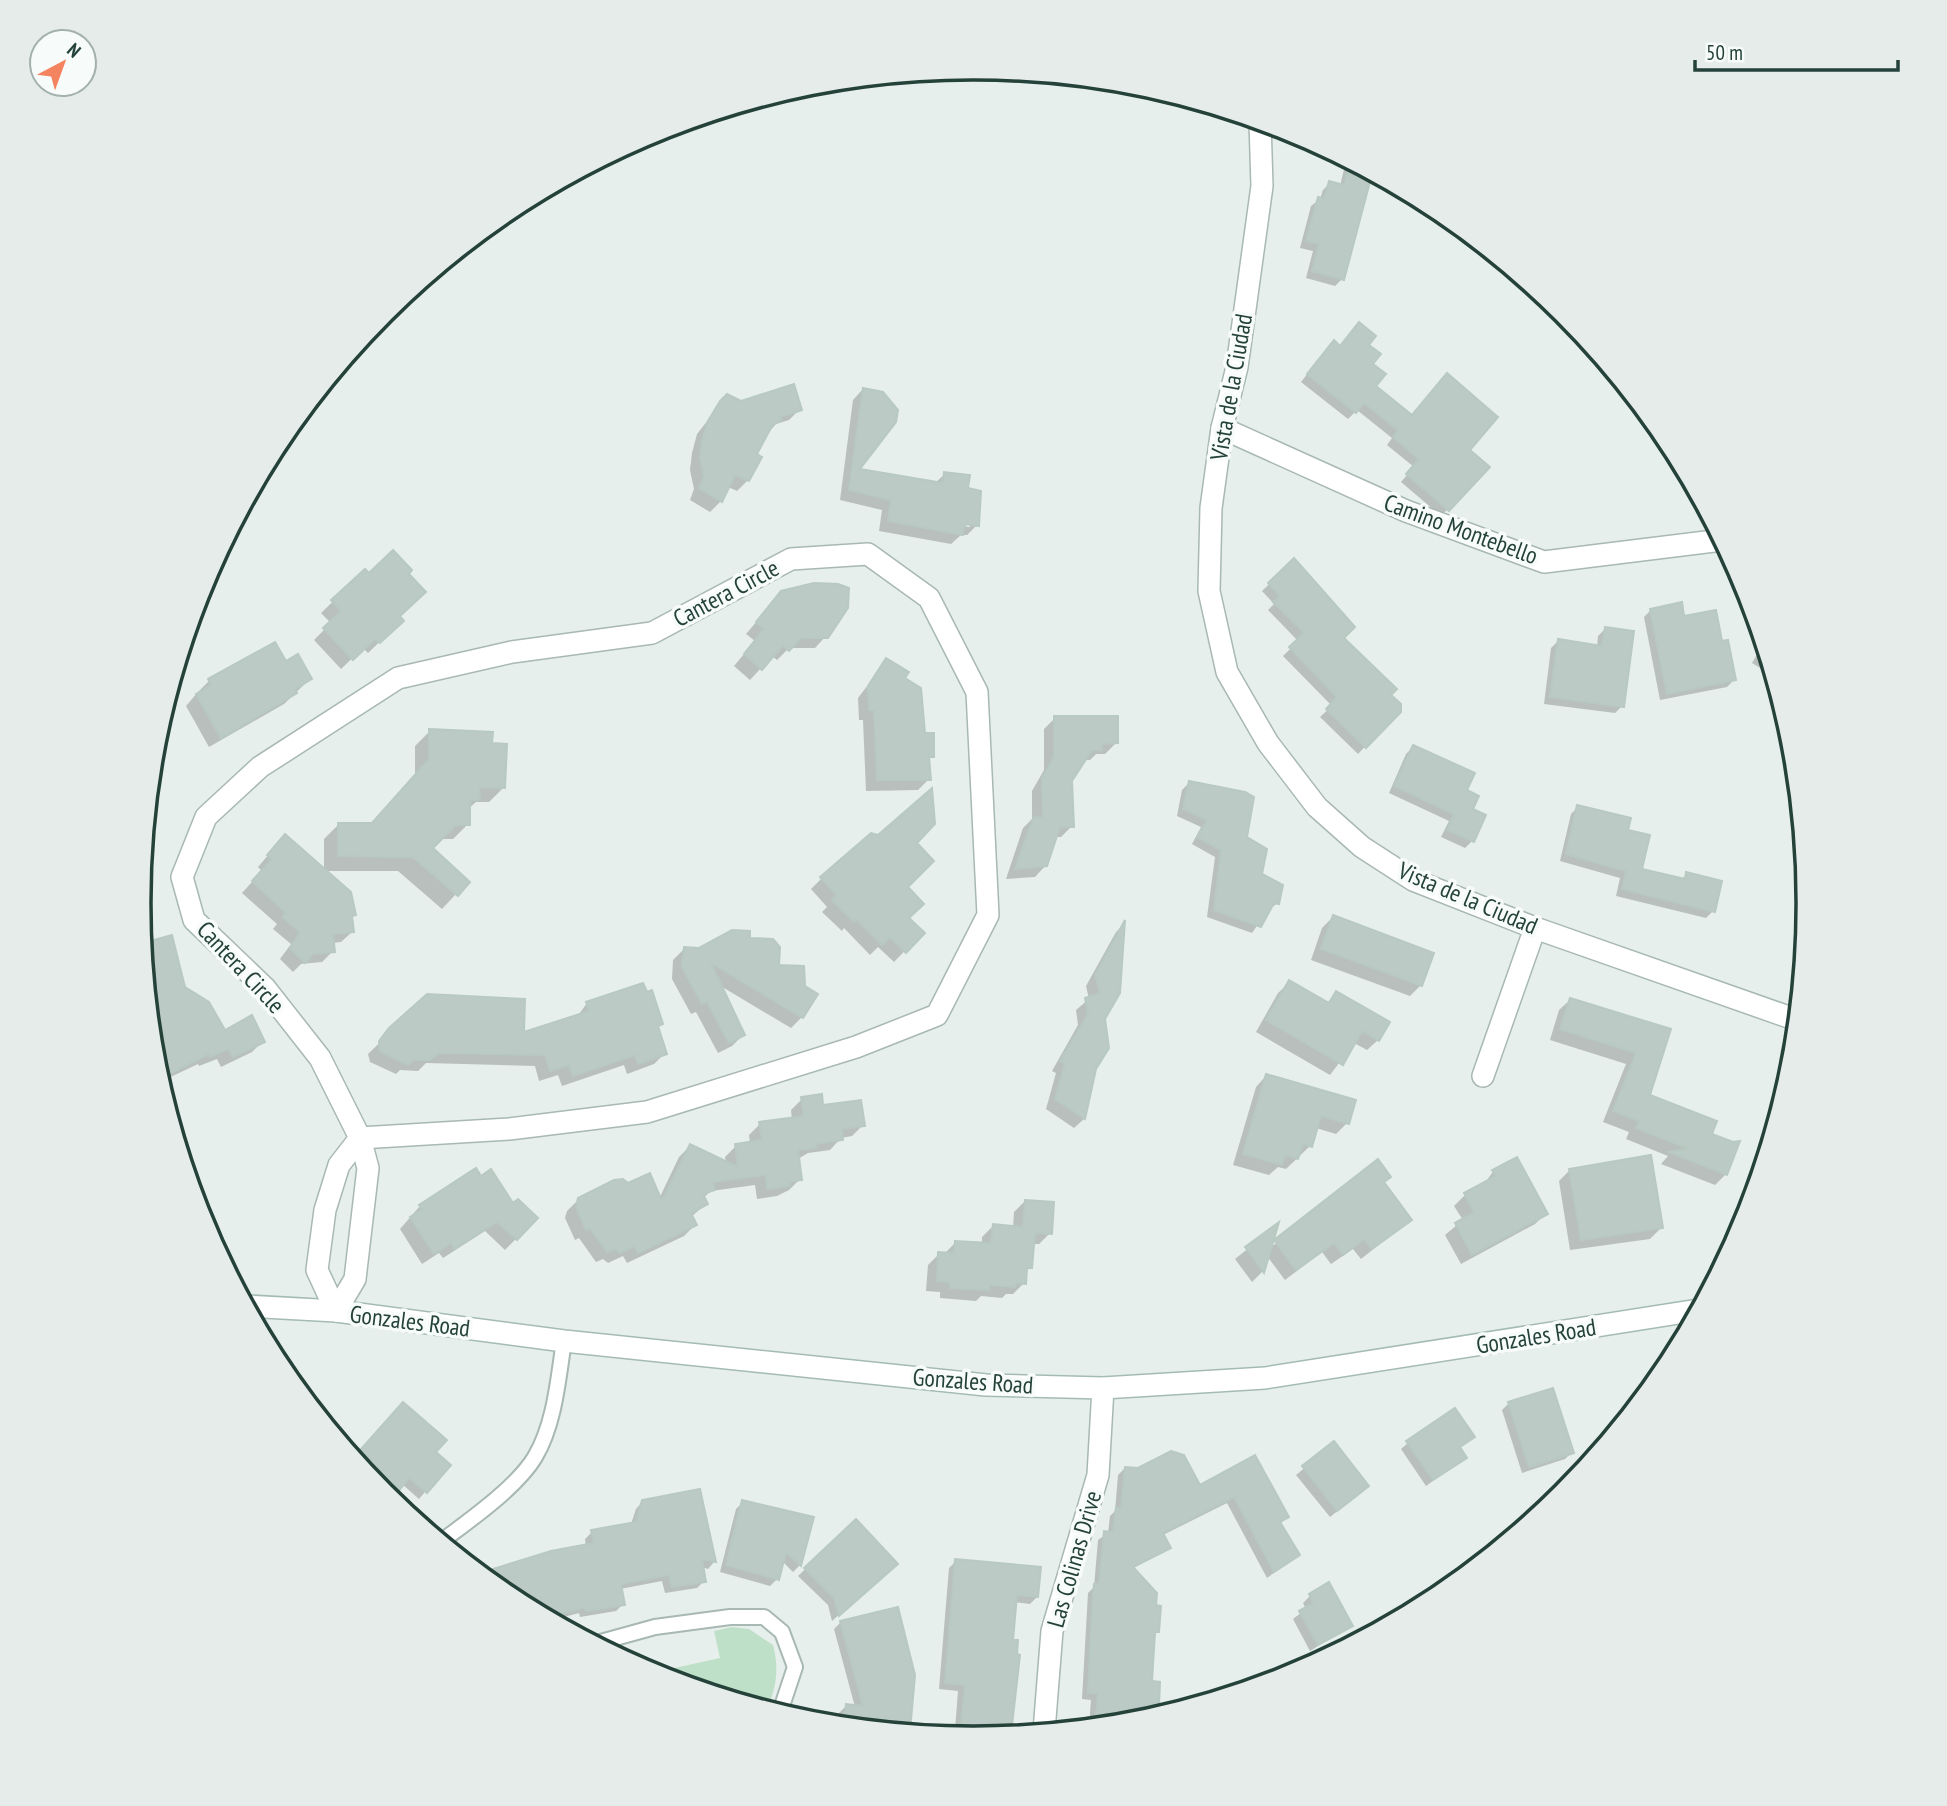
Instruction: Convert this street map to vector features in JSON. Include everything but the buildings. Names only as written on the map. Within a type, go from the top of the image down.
[{"type":"street","name":"Vista de la Ciudad","points":[[1260,132],[1262,186],[1237,367],[1222,428],[1211,508],[1209,591],[1227,671],[1268,743],[1317,807],[1362,847],[1413,880],[1535,928],[1788,1017]]},
{"type":"street","name":"Camino Montebello","points":[[1222,428],[1406,511],[1544,562],[1712,541]]},
{"type":"street","name":"Cantera Circle","points":[[335,1311],[355,1279],[368,1168],[360,1138],[320,1058],[265,988],[194,920],[182,877],[206,817],[260,767],[398,678],[512,652],[652,633],[792,559],[867,554],[929,598],[977,692],[988,915],[937,1015],[856,1047],[647,1112],[509,1129],[360,1138]]},
{"type":"street","points":[[1483,1076],[1535,928]]},
{"type":"street","points":[[335,1311],[317,1270],[325,1210],[339,1165],[360,1138]]},
{"type":"street","name":"Gonzales Road","points":[[257,1307],[335,1311],[564,1341],[986,1385],[1103,1388],[1265,1378],[1687,1312]]},
{"type":"street","name":"Las Colinas Drive","points":[[1045,1722],[1052,1631],[1097,1475],[1103,1388]]},
{"type":"lane","points":[[449,1536],[488,1507],[534,1458],[556,1395],[564,1341]]},
{"type":"lane","points":[[608,1640],[655,1627],[730,1617],[764,1618],[782,1632],[795,1667],[783,1703]]},
{"type":"green space","points":[[732,1627],[749,1629],[773,1645],[776,1677],[771,1699],[709,1682],[673,1668],[720,1658],[714,1631]]}]
